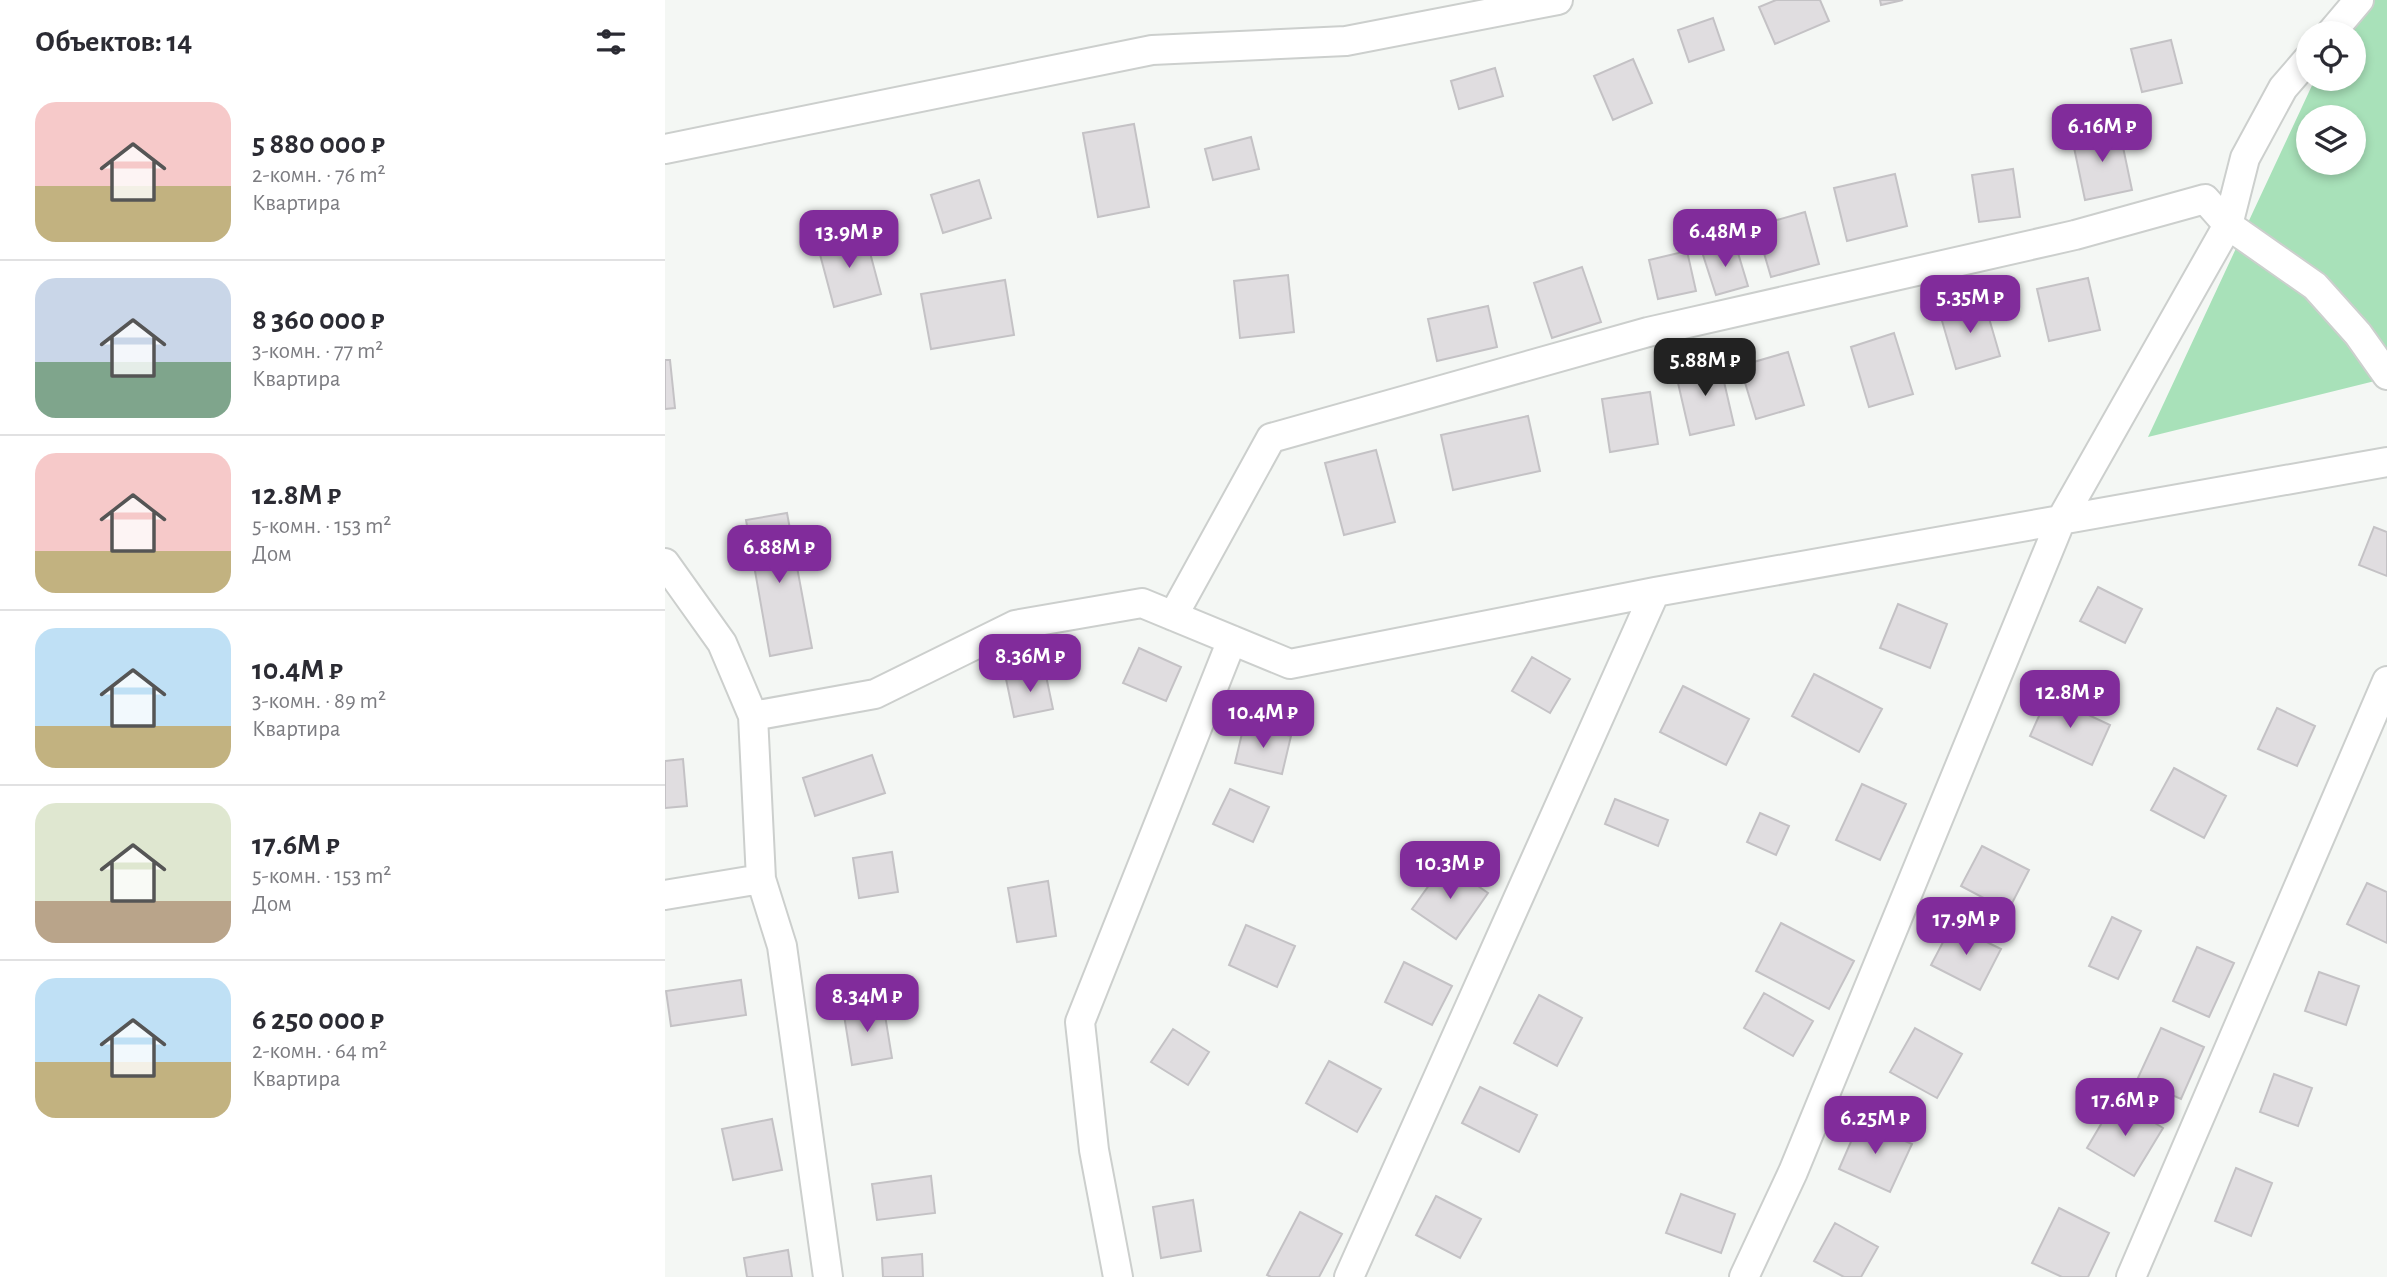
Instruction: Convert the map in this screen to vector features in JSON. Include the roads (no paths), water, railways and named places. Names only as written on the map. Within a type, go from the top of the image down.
[{"type":"street","points":[[665,149],[1152,50],[1346,41],[1557,0]]},
{"type":"street","points":[[2341,21],[2359,0]]},
{"type":"street","points":[[1744,1277],[1794,1172],[2061,520],[2228,225],[2245,158],[2283,88],[2296,73]]},
{"type":"street","points":[[1173,616],[1271,438],[1648,332],[2075,235],[2205,199],[2228,225],[2315,286],[2358,334],[2387,375]]},
{"type":"street","points":[[753,716],[875,694],[1015,625],[1142,603],[1290,664],[1655,592],[2387,462]]},
{"type":"street","points":[[665,563],[722,643],[753,716],[761,879],[782,946],[828,1277]]},
{"type":"street","points":[[1349,1277],[1655,592]]},
{"type":"street","points":[[1118,1277],[1094,1150],[1080,1022],[1232,640]]},
{"type":"street","points":[[2131,1277],[2387,681]]},
{"type":"street","points":[[665,895],[761,879]]}]
